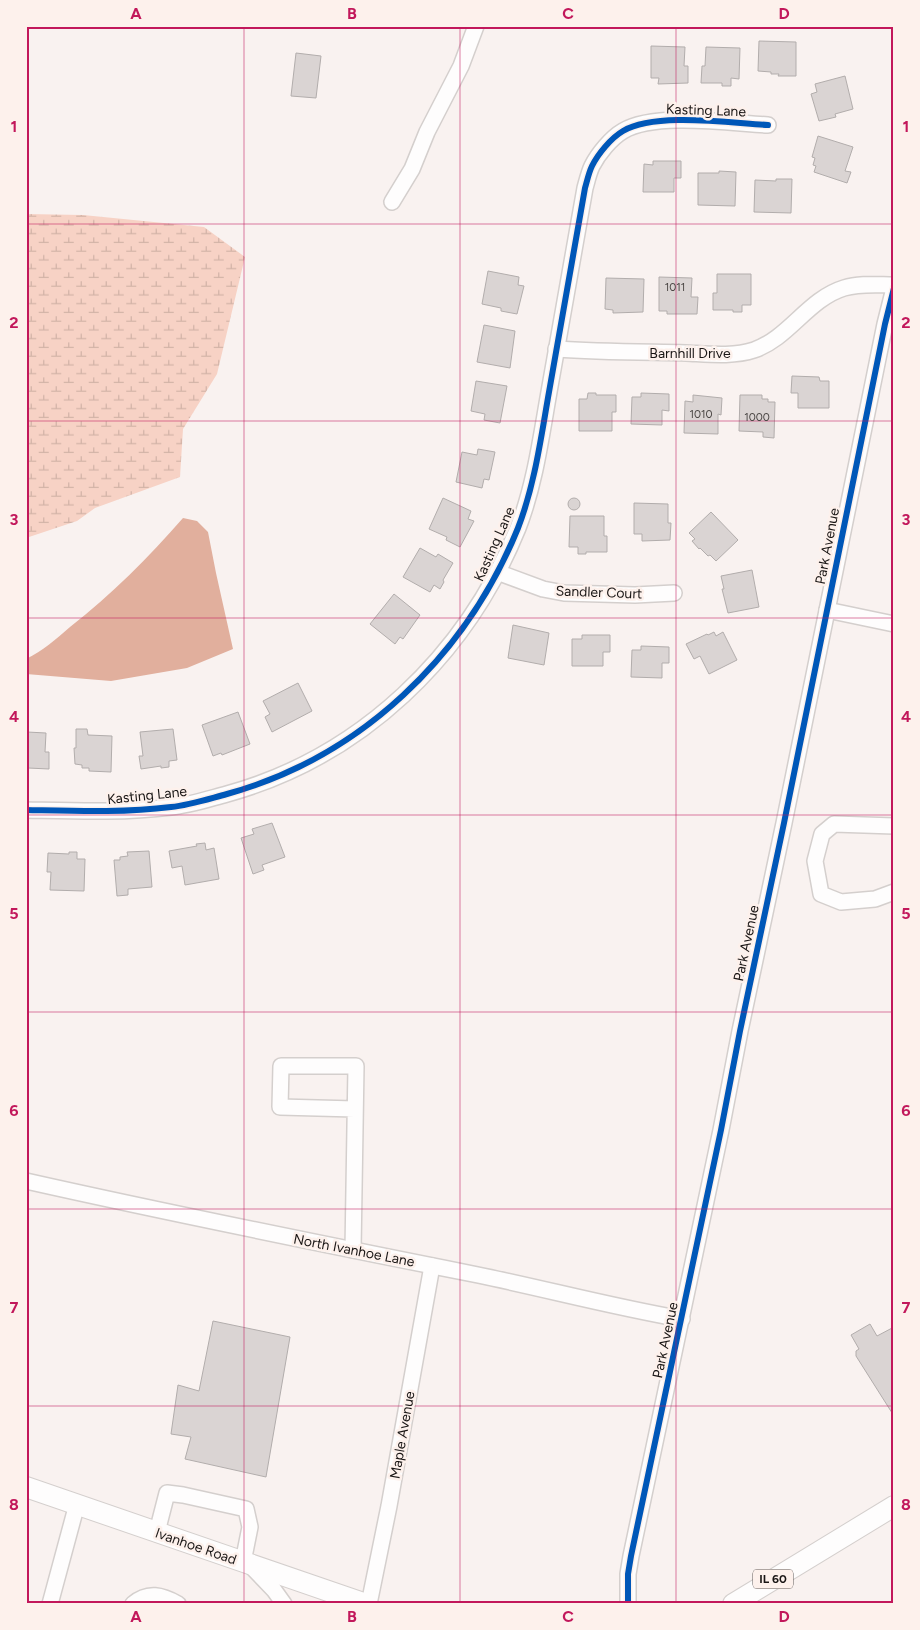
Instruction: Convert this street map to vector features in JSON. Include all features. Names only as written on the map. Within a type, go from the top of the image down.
[{"type":"main road","name":"Ivanhoe Road","points":[[26,1487],[359,1603]]},
{"type":"main road","name":"IL 60","points":[[733,1604],[894,1506]]},
{"type":"street","points":[[392,202],[412,169],[461,66],[476,26]]},
{"type":"street","name":"Kasting Lane","points":[[26,810],[107,812],[171,807],[197,802],[250,787],[305,765],[352,736],[406,694],[439,660],[465,626],[497,572],[518,526],[533,478],[585,188],[592,165],[609,143],[622,132],[635,126],[656,122],[687,121],[768,125]]},
{"type":"street","name":"Barnhill Drive","points":[[556,348],[593,352],[731,354],[754,350],[774,339],[818,301],[844,288],[858,285],[894,287]]},
{"type":"street","name":"Park Avenue","points":[[628,1603],[628,1574],[631,1556],[682,1319],[894,287]]},
{"type":"street","name":"Sandler Court","points":[[497,572],[543,589],[564,593],[635,595],[674,593]]},
{"type":"street","points":[[827,610],[894,624]]},
{"type":"street","points":[[894,826],[834,824],[822,834],[815,861],[821,894],[841,902],[875,899],[894,892]]},
{"type":"street","points":[[353,1250],[356,1066],[281,1066],[280,1107],[355,1109]]},
{"type":"street","name":"North Ivanhoe Lane","points":[[26,1181],[188,1217],[682,1319]]},
{"type":"street","name":"Maple Avenue","points":[[359,1603],[389,1506],[432,1266]]},
{"type":"street","points":[[157,1532],[167,1493],[246,1509],[250,1527],[247,1563],[274,1590],[284,1604]]},
{"type":"street","points":[[50,1604],[77,1504]]},
{"type":"street","points":[[134,1604],[145,1596],[152,1595],[163,1596],[178,1604]]},
{"type":"green space","points":[[26,214],[83,215],[204,227],[245,257],[217,374],[183,429],[180,477],[95,508],[77,521],[26,538]]},
{"type":"shaded area","points":[[183,518],[197,521],[208,532],[233,649],[187,668],[111,681],[26,674],[26,659],[49,644],[115,589]]},
{"type":"building","points":[[759,41],[796,42],[796,76],[778,76],[779,74],[758,71]]},
{"type":"building","points":[[651,46],[685,47],[684,66],[688,66],[688,83],[658,84],[659,78],[651,78]]},
{"type":"building","points":[[706,47],[740,48],[739,79],[731,78],[731,86],[722,86],[722,83],[701,83],[702,66],[705,66]]},
{"type":"building","points":[[296,53],[321,56],[316,98],[291,96]]},
{"type":"building","points":[[845,76],[853,109],[835,114],[836,117],[819,121],[811,94],[817,92],[815,84]]},
{"type":"building","points":[[818,136],[853,147],[845,171],[851,172],[847,183],[814,172],[816,166],[813,165],[815,158],[812,157]]},
{"type":"building","points":[[653,161],[681,161],[681,178],[674,178],[674,192],[643,192],[644,164],[653,165]]},
{"type":"building","points":[[719,171],[736,172],[735,206],[698,205],[698,173],[719,173]]},
{"type":"building","points":[[776,179],[792,179],[791,213],[754,212],[755,180],[776,181]]},
{"type":"building","points":[[488,271],[519,277],[518,285],[524,286],[517,314],[501,311],[501,308],[482,304]]},
{"type":"building","points":[[717,274],[751,274],[751,305],[742,305],[742,312],[713,310],[713,293],[717,293]]},
{"type":"building","points":[[659,277],[692,278],[691,297],[698,297],[697,314],[667,314],[667,311],[659,311]]},
{"type":"building","points":[[606,278],[644,279],[643,312],[613,313],[613,310],[605,309]]},
{"type":"building","points":[[484,325],[515,331],[510,368],[477,362]]},
{"type":"building","points":[[792,376],[819,377],[820,381],[829,381],[829,408],[798,408],[798,393],[791,393]]},
{"type":"building","points":[[476,381],[507,386],[500,423],[484,420],[485,414],[471,411]]},
{"type":"building","points":[[588,393],[616,395],[616,412],[612,412],[612,431],[579,431],[579,399],[587,399]]},
{"type":"building","points":[[641,393],[669,394],[669,411],[662,410],[662,425],[631,424],[632,397],[641,397]]},
{"type":"building","points":[[693,395],[722,398],[721,415],[718,414],[718,434],[684,433],[685,401],[693,402]]},
{"type":"building","points":[[740,395],[762,395],[762,399],[768,399],[768,402],[775,402],[774,438],[763,437],[763,432],[739,431]]},
{"type":"building","points":[[478,449],[495,452],[489,480],[484,479],[482,488],[456,482],[462,452],[477,455]]},
{"type":"building","points":[[443,498],[471,511],[468,519],[474,521],[460,547],[446,540],[447,537],[429,529]]},
{"type":"building","points":[[574,498],[580,504],[574,510],[568,504]]},
{"type":"building","points":[[634,503],[668,504],[668,523],[671,523],[670,540],[642,541],[642,534],[634,534]]},
{"type":"building","points":[[711,512],[738,540],[716,561],[699,549],[692,541],[695,539],[689,533]]},
{"type":"building","points":[[570,516],[604,516],[604,536],[607,536],[607,552],[578,554],[578,547],[569,547]]},
{"type":"building","points":[[420,548],[436,557],[438,554],[453,563],[440,589],[434,585],[430,592],[403,577]]},
{"type":"building","points":[[752,570],[759,607],[728,613],[721,576]]},
{"type":"building","points":[[394,594],[420,615],[403,639],[400,637],[395,644],[370,624]]},
{"type":"building","points":[[513,625],[549,633],[544,665],[508,658]]},
{"type":"building","points":[[714,632],[716,636],[723,632],[737,660],[709,674],[700,656],[694,659],[686,644]]},
{"type":"building","points":[[582,635],[610,635],[610,652],[603,652],[603,666],[572,666],[572,639],[582,639]]},
{"type":"building","points":[[641,646],[669,647],[669,663],[662,663],[662,678],[631,677],[632,650],[641,650]]},
{"type":"building","points":[[298,683],[312,711],[272,732],[265,717],[270,714],[263,701]]},
{"type":"building","points":[[238,712],[250,744],[222,755],[221,753],[213,756],[202,725]]},
{"type":"building","points":[[26,724],[27,732],[46,733],[45,752],[49,752],[49,769],[28,768],[28,771],[26,771]]},
{"type":"building","points":[[76,729],[87,729],[88,735],[112,736],[111,772],[89,771],[89,768],[82,768],[82,765],[75,764]]},
{"type":"building","points":[[173,729],[177,760],[169,761],[169,767],[161,768],[161,766],[141,769],[139,756],[143,756],[140,732]]},
{"type":"building","points":[[272,823],[285,857],[262,865],[264,870],[253,874],[241,838],[254,834],[252,829]]},
{"type":"building","points":[[205,843],[206,850],[214,848],[219,879],[185,885],[182,866],[172,868],[169,851]]},
{"type":"building","points":[[149,851],[152,887],[128,889],[128,895],[117,896],[114,860],[120,860],[120,857],[128,856],[127,852]]},
{"type":"building","points":[[69,852],[77,852],[77,859],[85,859],[84,891],[50,890],[51,872],[47,872],[48,853],[69,854]]},
{"type":"building","points":[[213,1321],[290,1337],[266,1477],[185,1459],[191,1437],[171,1434],[178,1385],[199,1391]]},
{"type":"building","points":[[870,1324],[877,1336],[894,1327],[894,1416],[856,1356],[856,1351],[859,1349],[851,1335]]},
{"type":"cycle path","points":[[26,810],[99,811],[153,809],[185,805],[227,794],[276,777],[322,755],[364,727],[403,695],[438,659],[469,618],[496,575],[518,528],[529,495],[537,460],[585,188],[591,168],[598,156],[618,134],[637,125],[673,120],[768,125]]},
{"type":"cycle path","points":[[628,1603],[628,1574],[631,1556],[721,1130],[885,324],[894,288]]}]
